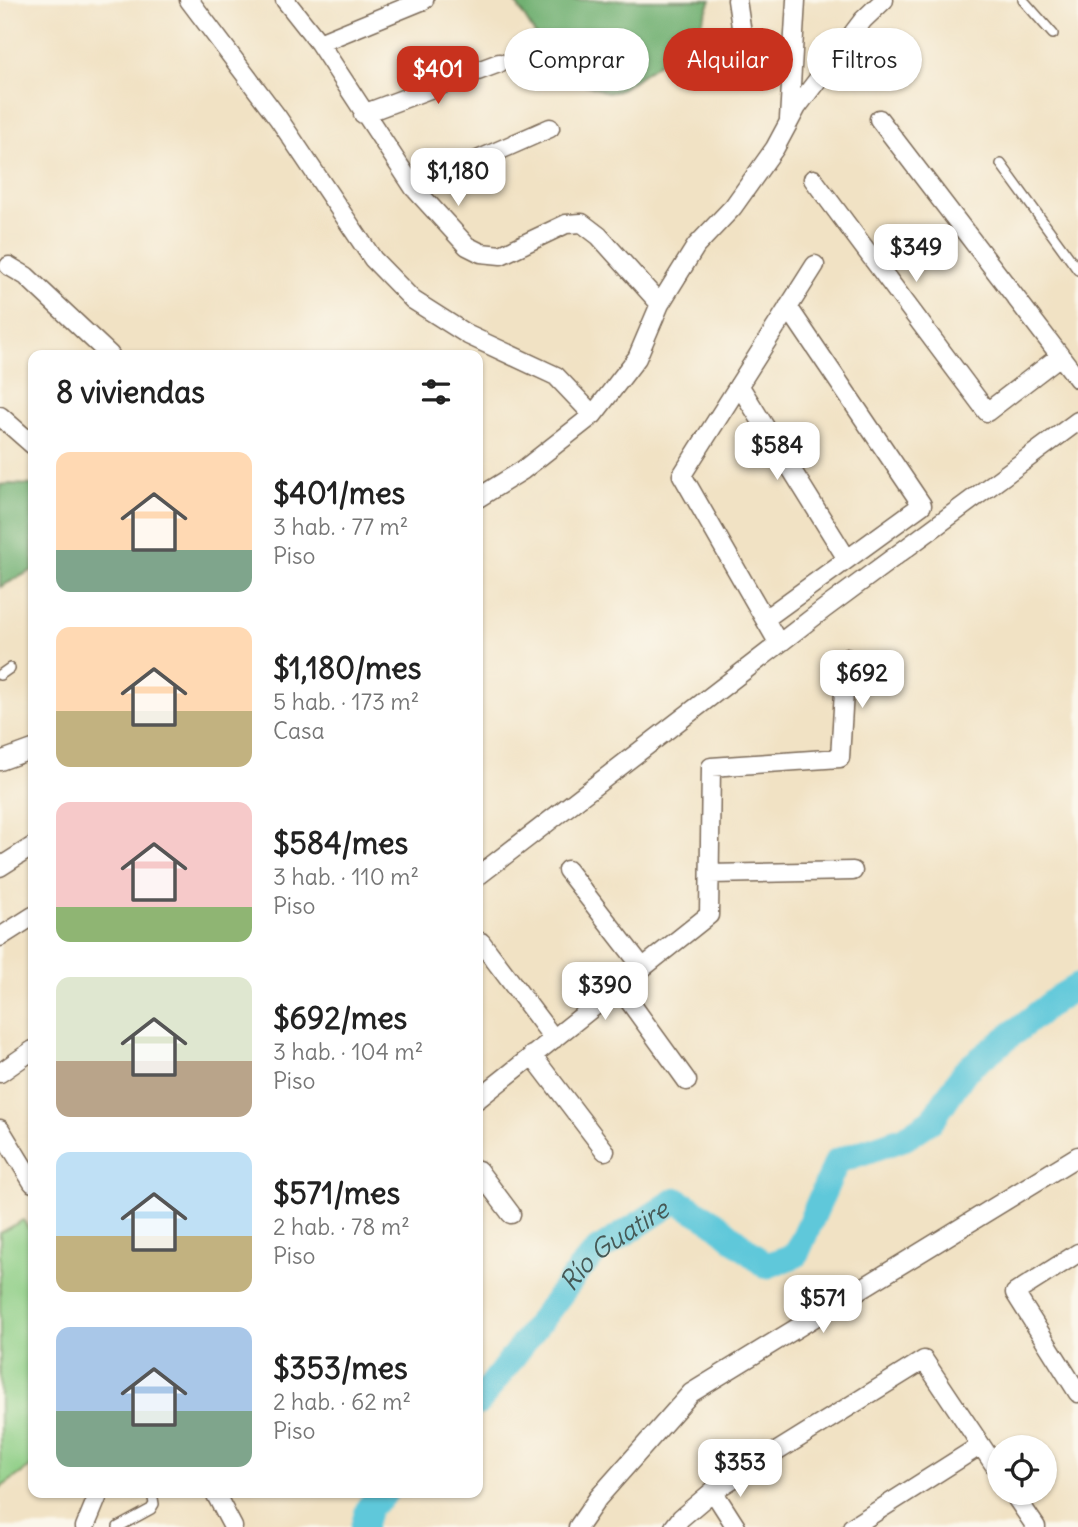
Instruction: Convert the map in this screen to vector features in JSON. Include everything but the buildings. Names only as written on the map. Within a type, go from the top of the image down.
[{"type":"street","points":[[189,0],[278,118],[373,258],[413,300],[468,335],[556,376],[593,415]]},
{"type":"street","points":[[285,0],[319,43],[363,114],[414,188],[467,246],[481,253],[501,255],[566,224],[582,223],[589,226],[660,304]]},
{"type":"street","points":[[319,43],[424,0]]},
{"type":"street","points":[[737,0],[741,28]]},
{"type":"street","points":[[793,32],[796,0]]},
{"type":"street","points":[[483,495],[523,470],[593,415],[637,358],[660,304],[696,246],[733,207],[775,148],[797,107],[863,20],[884,0]]},
{"type":"street","points":[[363,114],[499,63]]},
{"type":"street","points":[[789,122],[790,91]]},
{"type":"street","points":[[879,119],[1078,379]]},
{"type":"street","points":[[414,188],[550,128]]},
{"type":"street","points":[[813,179],[988,412],[1060,356]]},
{"type":"street","points":[[779,644],[682,475],[815,265]]},
{"type":"street","points":[[9,266],[26,276],[105,350]]},
{"type":"street","points":[[765,619],[922,505],[788,307]]},
{"type":"street","points":[[739,385],[847,559]]},
{"type":"street","points":[[0,416],[28,440]]},
{"type":"street","points":[[483,872],[779,644],[1078,421]]},
{"type":"street","points":[[483,1095],[709,915],[711,767],[840,758],[846,658]]},
{"type":"street","points":[[0,761],[28,751]]},
{"type":"street","points":[[0,867],[28,849]]},
{"type":"street","points":[[567,870],[643,968]]},
{"type":"street","points":[[710,874],[853,871]]},
{"type":"street","points":[[0,937],[28,919]]},
{"type":"street","points":[[483,945],[554,1038]]},
{"type":"street","points":[[619,987],[687,1081]]},
{"type":"street","points":[[0,1073],[28,1053]]},
{"type":"street","points":[[532,1055],[605,1151]]},
{"type":"street","points":[[0,1129],[28,1175]]},
{"type":"street","points":[[578,1527],[598,1498],[691,1393],[1078,1156]]},
{"type":"street","points":[[483,1177],[511,1214]]},
{"type":"street","points":[[1076,1386],[1015,1293],[1078,1253]]},
{"type":"street","points":[[674,1527],[713,1491],[924,1360],[987,1454]]},
{"type":"street","points":[[852,1527],[981,1445]]},
{"type":"street","points":[[713,1491],[736,1527]]},
{"type":"street","points":[[85,1527],[97,1498]]},
{"type":"street","points":[[218,1498],[233,1527]]},
{"type":"street","points":[[1021,1505],[1036,1527]]},
{"type":"lane","points":[[1023,0],[1053,34]]},
{"type":"lane","points":[[1001,164],[1078,270]]},
{"type":"lane","points":[[0,675],[10,668]]},
{"type":"lane","points":[[118,1527],[151,1509],[154,1504],[153,1498]]},
{"type":"green space","points":[[514,0],[711,0],[699,28],[663,28],[663,60],[649,70],[649,28],[531,28]]},
{"type":"green space","points":[[0,485],[28,485],[28,573],[0,587]]},
{"type":"green space","points":[[23,1220],[28,1228],[28,1468],[0,1488],[0,1233]]},
{"type":"waterway","name":"Río Guatire","points":[[483,1396],[579,1270],[596,1252],[676,1200],[714,1222],[766,1266],[796,1255],[837,1161],[905,1138],[932,1120],[966,1070],[1058,998],[1078,986]]},
{"type":"waterway","name":"Río Guatire","points":[[363,1527],[369,1507],[379,1498]]}]
